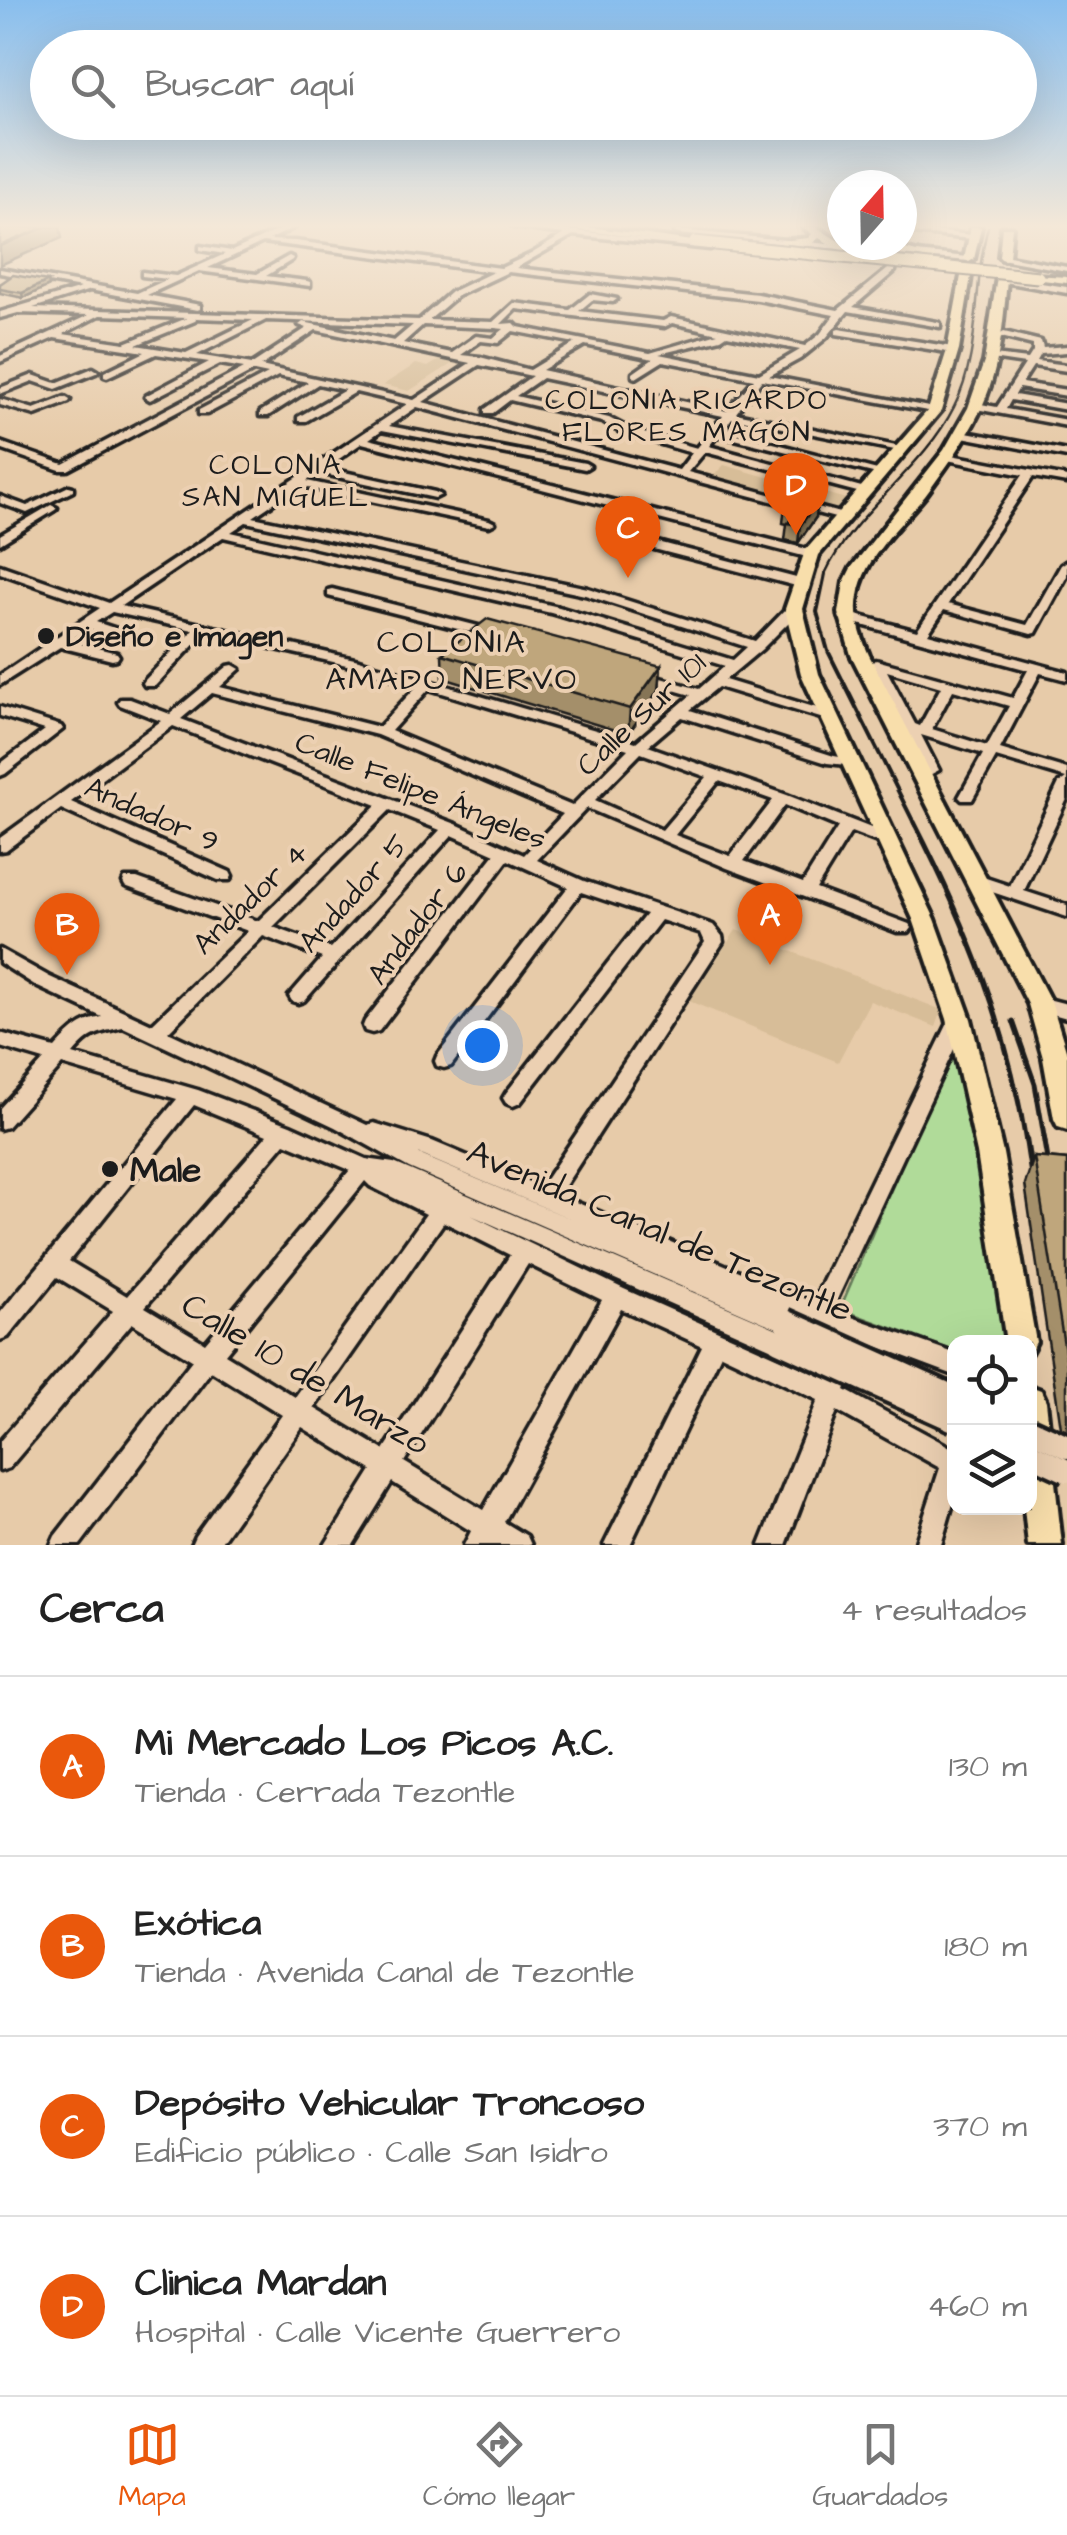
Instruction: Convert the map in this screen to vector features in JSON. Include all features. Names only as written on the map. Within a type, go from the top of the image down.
[{"type":"main road","points":[[962,299],[953,350],[934,411],[810,554],[794,609],[810,674],[924,919],[960,1019],[990,1154],[1020,1335]]},
{"type":"main road","points":[[998,299],[976,406],[946,457],[857,570],[846,616],[921,774],[1040,1004],[1067,1116]]},
{"type":"main road","points":[[1032,1425],[1039,1522]]},
{"type":"street","points":[[0,315],[54,299]]},
{"type":"street","points":[[0,359],[132,299]]},
{"type":"street","points":[[142,299],[282,321],[480,360],[901,450]]},
{"type":"street","points":[[396,344],[448,299]]},
{"type":"street","points":[[572,313],[588,299]]},
{"type":"street","points":[[768,299],[938,325]]},
{"type":"street","points":[[682,473],[760,376],[806,349],[857,299]]},
{"type":"street","points":[[495,325],[514,306],[664,324],[676,317],[806,349]]},
{"type":"street","points":[[455,356],[480,338],[495,341],[538,309]]},
{"type":"street","points":[[18,310],[495,325],[934,411]]},
{"type":"street","points":[[125,347],[200,315]]},
{"type":"street","points":[[187,356],[264,318]]},
{"type":"street","points":[[229,348],[282,321]]},
{"type":"street","points":[[0,446],[64,468],[254,368],[315,328]]},
{"type":"street","points":[[648,354],[722,330],[740,341]]},
{"type":"street","points":[[839,332],[953,350]]},
{"type":"street","points":[[54,335],[218,361],[354,389],[842,516]]},
{"type":"street","points":[[1000,410],[1038,351],[1038,343],[1004,336]]},
{"type":"street","points":[[490,411],[538,372],[584,342]]},
{"type":"street","points":[[1038,351],[1067,349]]},
{"type":"street","points":[[107,374],[154,351]]},
{"type":"street","points":[[988,356],[1067,368]]},
{"type":"street","points":[[636,375],[662,357]]},
{"type":"street","points":[[0,681],[480,360]]},
{"type":"street","points":[[150,397],[218,361]]},
{"type":"street","points":[[0,392],[33,378],[56,386],[92,371]]},
{"type":"street","points":[[203,412],[278,372]]},
{"type":"street","points":[[264,414],[317,382]]},
{"type":"street","points":[[1018,385],[1067,393]]},
{"type":"street","points":[[302,419],[354,389]]},
{"type":"street","points":[[508,397],[865,492]]},
{"type":"street","points":[[1010,397],[1067,407]]},
{"type":"street","points":[[0,402],[35,412],[65,400]]},
{"type":"street","points":[[976,406],[1067,422]]},
{"type":"street","points":[[380,427],[585,466]]},
{"type":"street","points":[[716,431],[880,474]]},
{"type":"street","points":[[960,434],[1067,454]]},
{"type":"street","points":[[362,440],[810,554]]},
{"type":"street","points":[[946,457],[1067,480]]},
{"type":"street","points":[[316,469],[435,496]]},
{"type":"street","points":[[920,636],[1030,473]]},
{"type":"street","points":[[297,482],[488,523]]},
{"type":"street","points":[[0,499],[27,510],[66,495],[0,540]]},
{"type":"street","points":[[629,527],[644,510]]},
{"type":"street","points":[[243,518],[588,592],[758,646]]},
{"type":"street","points":[[612,523],[647,531]]},
{"type":"street","points":[[220,533],[554,610],[736,665]]},
{"type":"street","points":[[658,546],[800,582]]},
{"type":"street","points":[[942,606],[1031,630],[1067,566]]},
{"type":"street","points":[[3,574],[200,631],[299,648],[638,747],[888,841]]},
{"type":"street","points":[[332,592],[507,638]]},
{"type":"street","name":"Calle Sur 101","points":[[526,862],[638,747],[758,646],[794,609]]},
{"type":"street","points":[[846,616],[1067,676]]},
{"type":"street","points":[[85,623],[127,637]]},
{"type":"street","points":[[150,683],[200,631]]},
{"type":"street","points":[[58,642],[112,656]]},
{"type":"street","points":[[921,774],[932,770],[916,729],[884,693],[876,664],[1018,704]]},
{"type":"street","points":[[967,797],[1036,668]]},
{"type":"street","points":[[0,846],[169,722],[233,669]]},
{"type":"street","points":[[622,671],[699,693]]},
{"type":"street","points":[[714,680],[832,717]]},
{"type":"street","points":[[382,732],[426,684]]},
{"type":"street","points":[[916,729],[949,684]]},
{"type":"street","points":[[212,689],[382,732],[903,928]]},
{"type":"street","name":"Calle Felipe Ángeles","points":[[124,702],[450,828],[578,885],[707,929],[714,942],[546,1198]]},
{"type":"street","points":[[0,711],[56,729],[0,771]]},
{"type":"street","points":[[678,711],[851,763]]},
{"type":"street","points":[[916,729],[1067,774]]},
{"type":"street","points":[[664,838],[718,774]]},
{"type":"street","points":[[1016,891],[1067,783]]},
{"type":"street","points":[[733,864],[782,798]]},
{"type":"street","name":"Andador 9","points":[[58,802],[224,876]]},
{"type":"street","name":"Andador 4","points":[[154,1034],[387,804]]},
{"type":"street","points":[[806,892],[848,824]]},
{"type":"street","name":"Andador 5","points":[[298,996],[450,828]]},
{"type":"street","name":"Andador 6","points":[[372,1026],[505,852]]},
{"type":"street","points":[[977,880],[1067,911]]},
{"type":"street","points":[[131,882],[333,955]]},
{"type":"street","points":[[444,1061],[578,885]]},
{"type":"street","points":[[514,1098],[656,914]]},
{"type":"street","name":"Avenida Canal de Tezontle","points":[[0,955],[44,982],[342,1120],[416,1162],[782,1331],[947,1416]]},
{"type":"street","points":[[1040,1004],[1067,1012]]},
{"type":"street","points":[[810,1383],[960,1019]]},
{"type":"street","points":[[0,1121],[91,1026],[124,1020]]},
{"type":"street","name":"Avenida Canal de Tezontle","points":[[0,1040],[192,1095],[365,1168],[387,1169],[782,1331],[947,1393]]},
{"type":"street","points":[[0,1330],[192,1095]]},
{"type":"street","name":"Avenida Canal de Tezontle","points":[[342,1120],[424,1147],[884,1340],[947,1362]]},
{"type":"street","points":[[0,1459],[283,1132]]},
{"type":"street","points":[[64,1545],[209,1356],[365,1168]]},
{"type":"street","name":"Avenida Canal de Tezontle","points":[[365,1168],[377,1180],[523,1253],[810,1383],[947,1458]]},
{"type":"street","points":[[204,1545],[440,1212]]},
{"type":"street","points":[[338,1545],[523,1253]]},
{"type":"street","name":"Calle 10 de Marzo","points":[[54,1264],[389,1464],[483,1536],[518,1545]]},
{"type":"street","points":[[483,1536],[616,1296]]},
{"type":"street","points":[[773,1545],[833,1395],[836,1319]]},
{"type":"street","points":[[860,1409],[884,1340]]},
{"type":"street","points":[[616,1545],[716,1341]]},
{"type":"street","points":[[888,1424],[911,1349]]},
{"type":"street","points":[[1037,1433],[1067,1446]]},
{"type":"street","points":[[1037,1457],[1067,1471]]},
{"type":"street","points":[[928,1545],[947,1484]]},
{"type":"shaded area","points":[[441,359],[455,362],[409,391],[383,385],[416,364],[428,367]]},
{"type":"shaded area","points":[[724,465],[846,499],[836,510],[712,477]]},
{"type":"shaded area","points":[[736,930],[942,1010],[936,1027],[870,1001],[838,1062],[689,1001]]},
{"type":"green space","points":[[959,1031],[1014,1335],[947,1335],[947,1348],[840,1309]]},
{"type":"building","points":[[796,494],[818,500],[800,526],[788,523],[798,509],[785,506]]},
{"type":"building","points":[[487,619],[661,666],[630,709],[442,654]]},
{"type":"building","points":[[1034,1157],[1067,1160],[1067,1364]]},
{"type":"railway","points":[[825,574],[852,531],[924,451],[954,407],[969,364],[977,299]]},
{"type":"railway","points":[[825,574],[817,612],[828,651],[915,825]]},
{"type":"railway","points":[[914,822],[952,900],[983,978],[1008,1057],[1026,1142]]},
{"type":"railway","points":[[1013,1021],[1035,1084],[1045,1142]]},
{"type":"railway","points":[[1026,1139],[1035,1198]]},
{"type":"railway","points":[[1044,1139],[1052,1186]]},
{"type":"place","name":"Clinica Mardan","points":[[796,535]]},
{"type":"place","name":"Depósito Vehicular Troncoso","points":[[628,578]]},
{"type":"place","name":"Diseño e Imagen","points":[[46,636]]},
{"type":"place","name":"Mi Mercado Los Picos A.C.","points":[[770,965]]},
{"type":"place","name":"Exótica","points":[[67,975]]},
{"type":"place","name":"Male","points":[[110,1169]]},
{"type":"district","name":"COLONIA RICARDO FLORES MAGÓN","points":[[687,415]]},
{"type":"district","name":"COLONIA SAN MIGUEL","points":[[276,480]]},
{"type":"district","name":"COLONIA AMADO NERVO","points":[[452,660]]}]
